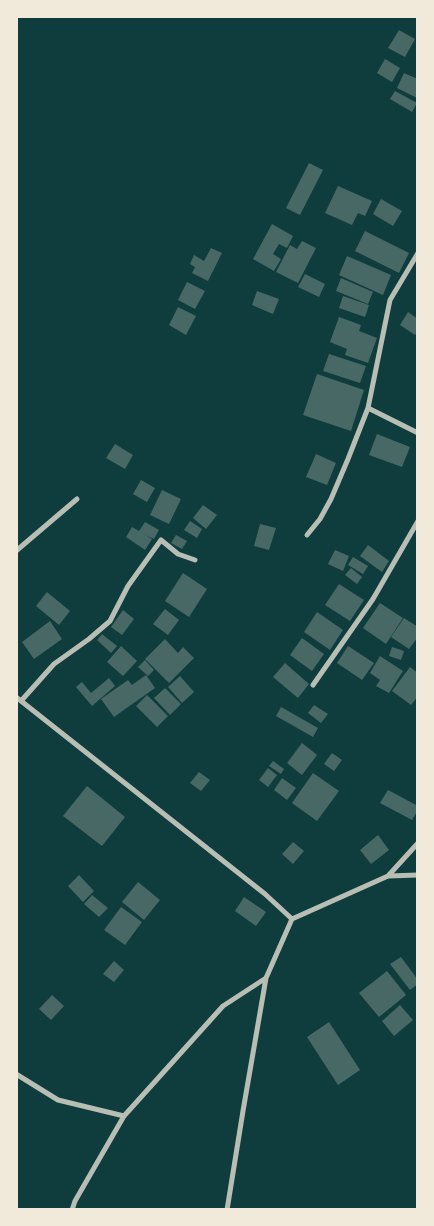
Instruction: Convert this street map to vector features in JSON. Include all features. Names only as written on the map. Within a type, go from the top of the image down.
[{"type":"street","points":[[307,535],[320,519],[331,499],[348,459],[368,408],[390,300],[418,253]]},
{"type":"street","points":[[368,408],[418,433]]},
{"type":"street","points":[[16,551],[77,499]]},
{"type":"street","points":[[313,686],[373,599],[418,521]]},
{"type":"street","points":[[22,701],[54,664],[89,639],[110,620],[128,586],[161,540],[178,554],[195,560]]},
{"type":"street","points":[[16,697],[265,894],[292,919]]},
{"type":"street","points":[[388,876],[418,843]]},
{"type":"street","points":[[228,1210],[266,978],[292,919],[388,876],[418,875]]},
{"type":"street","points":[[72,1210],[75,1201],[124,1116],[223,1006],[266,978]]},
{"type":"street","points":[[16,1074],[58,1100],[124,1116]]},
{"type":"building","points":[[399,30],[415,39],[405,57],[388,48]]},
{"type":"building","points":[[385,59],[400,68],[392,82],[377,73]]},
{"type":"building","points":[[404,73],[418,79],[417,98],[397,88]]},
{"type":"building","points":[[395,91],[417,103],[412,112],[390,99]]},
{"type":"building","points":[[309,163],[323,170],[300,215],[286,208]]},
{"type":"building","points":[[338,186],[372,201],[365,216],[358,213],[352,225],[325,213]]},
{"type":"building","points":[[381,199],[402,211],[393,226],[373,214]]},
{"type":"building","points":[[272,224],[293,236],[287,248],[279,244],[273,254],[281,259],[274,271],[253,259]]},
{"type":"building","points":[[365,231],[409,253],[399,273],[355,251]]},
{"type":"building","points":[[302,241],[316,248],[298,283],[276,272],[290,245],[297,249]]},
{"type":"building","points":[[211,248],[222,253],[208,281],[192,273],[195,267],[190,264],[194,255],[204,261]]},
{"type":"building","points":[[347,256],[391,275],[383,295],[339,275]]},
{"type":"building","points":[[305,274],[325,284],[319,297],[298,287]]},
{"type":"building","points":[[341,278],[373,292],[368,304],[336,291]]},
{"type":"building","points":[[187,282],[205,291],[195,309],[178,300]]},
{"type":"building","points":[[257,291],[279,299],[273,314],[252,305]]},
{"type":"building","points":[[343,296],[369,305],[365,317],[339,308]]},
{"type":"building","points":[[178,307],[196,316],[186,335],[169,325]]},
{"type":"building","points":[[408,312],[418,319],[418,331],[415,335],[400,325]]},
{"type":"building","points":[[339,317],[361,325],[359,331],[377,338],[368,363],[345,355],[347,349],[330,342]]},
{"type":"building","points":[[329,354],[366,366],[360,383],[323,371]]},
{"type":"building","points":[[317,374],[364,390],[351,431],[303,415]]},
{"type":"building","points":[[377,434],[410,447],[402,467],[369,455]]},
{"type":"building","points":[[115,444],[133,455],[125,469],[106,458]]},
{"type":"building","points":[[316,454],[336,463],[327,485],[306,477]]},
{"type":"building","points":[[141,480],[155,488],[147,502],[133,494]]},
{"type":"building","points":[[162,490],[181,499],[169,524],[150,515]]},
{"type":"building","points":[[203,505],[217,515],[206,529],[193,518]]},
{"type":"building","points":[[190,521],[202,529],[197,538],[184,530]]},
{"type":"building","points":[[145,522],[159,530],[154,539],[145,535],[152,539],[145,550],[126,537],[132,527],[139,531]]},
{"type":"building","points":[[260,524],[276,528],[269,550],[254,546]]},
{"type":"building","points":[[176,535],[187,541],[182,549],[171,543]]},
{"type":"building","points":[[368,545],[389,561],[382,572],[360,556]]},
{"type":"building","points":[[335,550],[349,556],[343,571],[328,564]]},
{"type":"building","points":[[353,557],[368,566],[363,574],[348,565]]},
{"type":"building","points":[[351,568],[362,577],[357,584],[345,575]]},
{"type":"building","points":[[183,573],[207,589],[189,617],[165,601]]},
{"type":"building","points":[[339,584],[364,600],[350,621],[325,605]]},
{"type":"building","points":[[47,592],[70,611],[59,625],[36,606]]},
{"type":"building","points":[[380,603],[403,618],[386,644],[363,628]]},
{"type":"building","points":[[165,609],[179,620],[168,635],[153,624]]},
{"type":"building","points":[[123,610],[134,619],[122,635],[111,627]]},
{"type":"building","points":[[317,612],[343,630],[330,650],[304,632]]},
{"type":"building","points":[[404,618],[418,627],[418,637],[409,649],[391,637]]},
{"type":"building","points":[[50,621],[62,639],[34,659],[22,642]]},
{"type":"building","points":[[102,634],[117,646],[111,653],[97,640]]},
{"type":"building","points":[[302,638],[324,654],[312,671],[290,655]]},
{"type":"building","points":[[165,639],[178,653],[183,647],[194,658],[169,683],[145,659]]},
{"type":"building","points":[[121,646],[137,661],[123,676],[107,662]]},
{"type":"building","points":[[348,646],[374,663],[362,680],[337,663]]},
{"type":"building","points":[[392,647],[404,651],[401,660],[389,656]]},
{"type":"building","points":[[380,656],[403,671],[389,693],[376,686],[380,680],[370,673]]},
{"type":"building","points":[[145,660],[154,670],[148,676],[138,667]]},
{"type":"building","points":[[285,663],[309,684],[298,698],[273,677]]},
{"type":"building","points":[[410,667],[418,673],[418,696],[411,705],[392,691]]},
{"type":"building","points":[[146,675],[155,688],[114,717],[101,699],[128,680],[132,685]]},
{"type":"building","points":[[180,676],[194,692],[182,703],[168,687]]},
{"type":"building","points":[[109,678],[115,686],[92,706],[76,687],[82,682],[91,693]]},
{"type":"building","points":[[165,688],[181,704],[170,715],[154,698]]},
{"type":"building","points":[[147,695],[168,716],[157,727],[136,706]]},
{"type":"building","points":[[314,705],[328,714],[321,723],[308,713]]},
{"type":"building","points":[[281,707],[318,728],[313,737],[276,716]]},
{"type":"building","points":[[302,743],[317,755],[302,775],[287,763]]},
{"type":"building","points":[[332,753],[342,760],[334,771],[324,764]]},
{"type":"building","points":[[273,761],[284,769],[281,774],[269,766]]},
{"type":"building","points":[[268,768],[277,775],[268,787],[259,780]]},
{"type":"building","points":[[199,772],[210,780],[201,791],[190,783]]},
{"type":"building","points":[[313,773],[339,791],[317,821],[292,803]]},
{"type":"building","points":[[282,778],[296,788],[287,800],[274,790]]},
{"type":"building","points":[[87,786],[125,817],[102,846],[63,816]]},
{"type":"building","points":[[388,790],[418,806],[418,810],[412,820],[380,803]]},
{"type":"building","points":[[378,835],[389,850],[371,864],[360,850]]},
{"type":"building","points":[[293,842],[304,851],[293,864],[282,854]]},
{"type":"building","points":[[79,875],[94,891],[83,902],[68,886]]},
{"type":"building","points":[[138,882],[160,900],[144,920],[122,902]]},
{"type":"building","points":[[92,895],[108,908],[99,917],[84,904]]},
{"type":"building","points":[[244,897],[266,912],[256,926],[235,911]]},
{"type":"building","points":[[121,907],[142,922],[125,945],[104,930]]},
{"type":"building","points":[[401,957],[418,980],[418,984],[410,990],[390,964]]},
{"type":"building","points":[[114,961],[124,970],[114,982],[103,974]]},
{"type":"building","points":[[387,971],[406,995],[379,1017],[359,993]]},
{"type":"building","points":[[52,995],[64,1006],[51,1020],[39,1009]]},
{"type":"building","points":[[400,1005],[413,1020],[394,1036],[382,1021]]},
{"type":"building","points":[[329,1022],[360,1070],[338,1085],[307,1037]]}]
